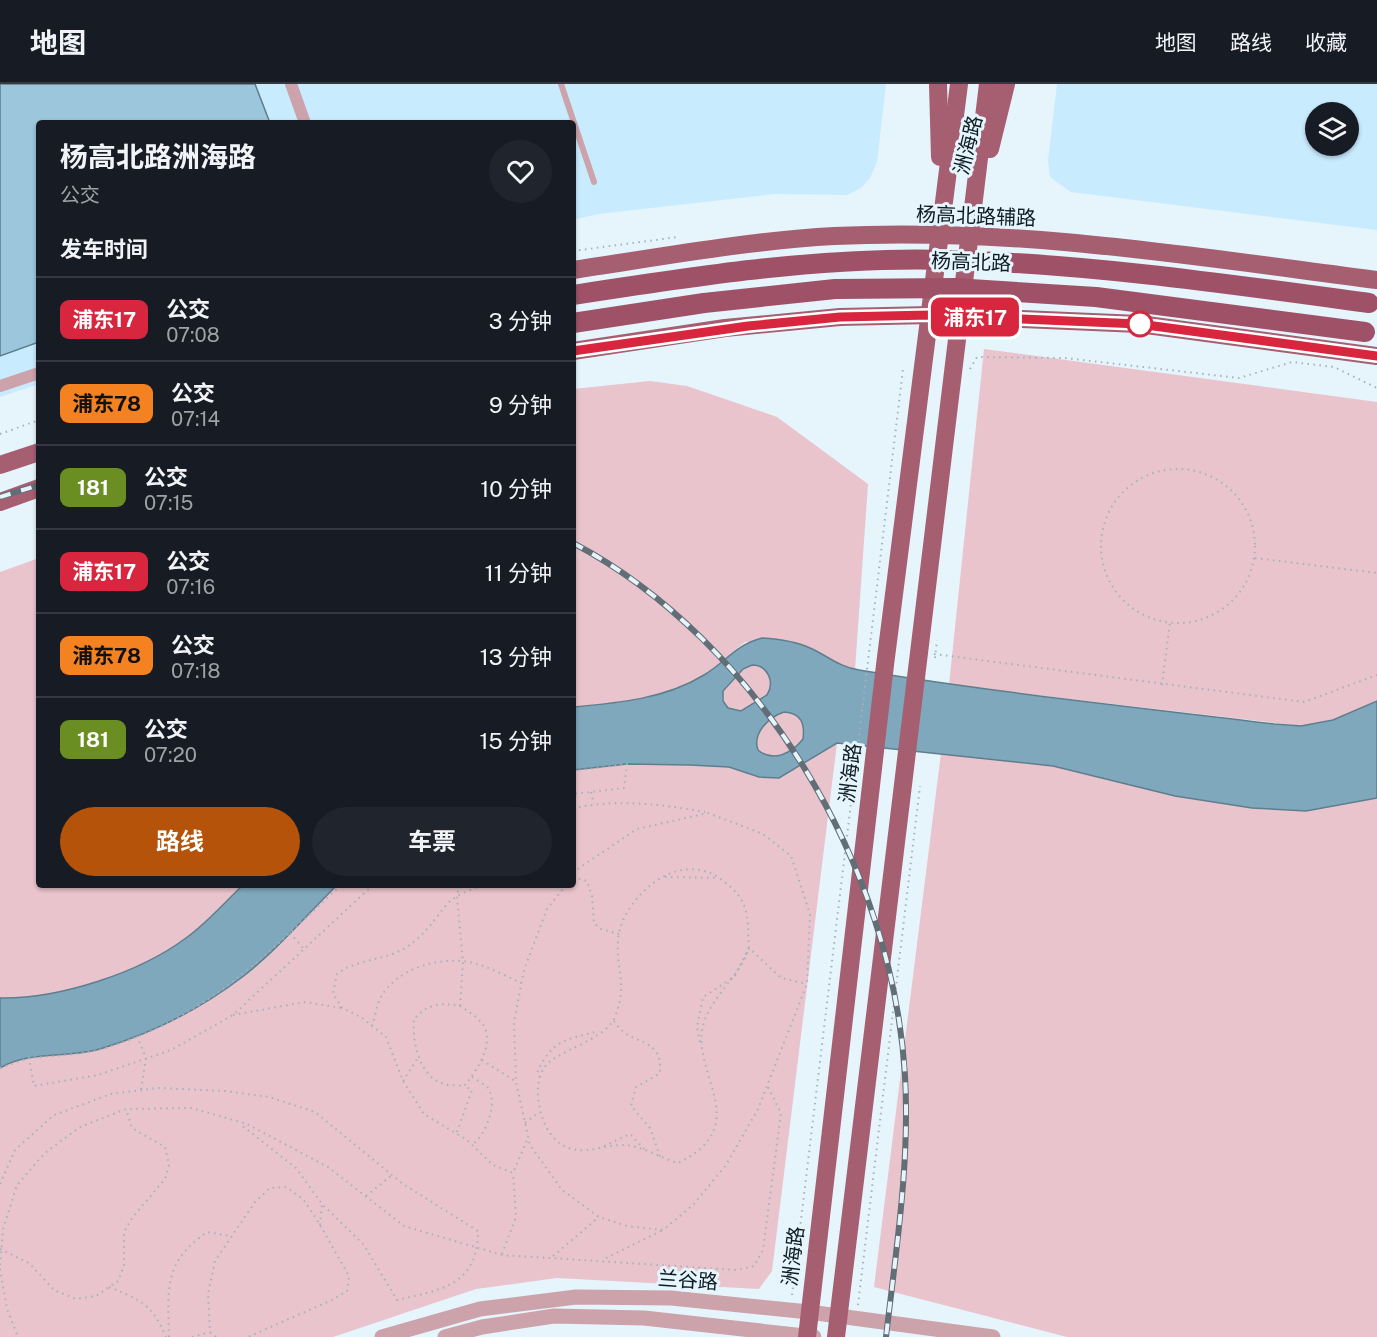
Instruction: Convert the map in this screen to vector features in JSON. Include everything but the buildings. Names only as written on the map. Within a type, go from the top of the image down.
[{"type":"highway","name":"杨高北路","points":[[576,295],[809,264],[946,260],[1104,268],[1369,303]]},
{"type":"highway","name":"杨高北路","points":[[576,323],[704,303],[835,289],[954,288],[1096,297],[1365,332]]},
{"type":"main road","name":"洲海路","points":[[938,84],[942,215]]},
{"type":"main road","name":"洲海路","points":[[809,1337],[809,1312],[865,755],[885,664],[959,84]]},
{"type":"main road","name":"洲海路","points":[[973,217],[988,84]]},
{"type":"main road","name":"洲海路","points":[[836,1337],[847,1317],[906,763],[924,658],[969,237],[1006,84]]},
{"type":"main road","name":"杨高北路辅路","points":[[576,270],[728,246],[835,236],[940,236],[1104,245],[1377,280]]},
{"type":"main road","points":[[576,351],[748,326],[840,317],[930,315],[1139,324],[1377,356]]},
{"type":"main road","points":[[0,465],[36,453]]},
{"type":"main road","points":[[0,502],[36,489]]},
{"type":"street","points":[[291,84],[304,120]]},
{"type":"street","points":[[0,386],[36,374]]},
{"type":"street","name":"兰谷路","points":[[382,1337],[480,1309],[576,1297],[671,1298],[809,1312],[993,1337]]},
{"type":"street","points":[[445,1337],[482,1327],[554,1316],[644,1318],[809,1337]]},
{"type":"lane","points":[[561,84],[573,120]]},
{"type":"lane","points":[[576,129],[594,182]]},
{"type":"path","points":[[969,377],[977,357],[1065,358],[1239,378],[1292,362],[1334,367],[1377,388]]},
{"type":"path","points":[[790,1310],[865,755],[866,662],[903,369]]},
{"type":"path","points":[[0,434],[36,421]]},
{"type":"path","points":[[1169,470],[1193,470],[1215,478],[1233,493],[1247,512],[1254,534],[1254,558],[1241,590],[1225,607],[1204,618],[1170,622],[1147,616],[1128,603],[1113,585],[1104,564],[1104,529],[1113,507],[1127,489],[1147,476],[1169,470]]},
{"type":"path","points":[[1254,558],[1377,573]]},
{"type":"path","points":[[1161,685],[1170,622]]},
{"type":"path","points":[[938,632],[924,658],[1304,702],[1377,675]]},
{"type":"path","points":[[576,771],[627,764],[624,788],[576,794]]},
{"type":"path","points":[[847,1317],[921,777]]},
{"type":"path","points":[[591,792],[594,804]]},
{"type":"path","points":[[576,807],[594,804],[654,803],[708,813],[763,834],[791,856],[810,914],[807,984],[768,1086],[726,1165],[693,1205],[663,1230],[604,1259]]},
{"type":"path","points":[[576,872],[637,829],[708,813]]},
{"type":"path","points":[[700,1042],[703,1024],[710,1010],[745,962],[749,948],[745,904],[734,888],[720,878],[697,869],[677,870],[662,876],[633,904],[622,922],[618,941],[623,985],[614,1021],[550,1061],[540,1077],[537,1087],[539,1112],[548,1131],[559,1144],[572,1149],[621,1145],[678,1163],[694,1155],[709,1138],[717,1116],[716,1095],[700,1042],[697,1027],[704,997],[734,977]]},
{"type":"path","points":[[662,876],[720,878]]},
{"type":"path","points":[[576,877],[587,881],[592,896],[594,923],[602,929],[620,934]]},
{"type":"path","points":[[0,1068],[29,1058],[101,1049],[137,1036],[198,1007],[242,977],[338,888]]},
{"type":"path","points":[[29,1058],[34,1086],[98,1075],[171,1050],[233,1015],[370,888]]},
{"type":"path","points":[[458,888],[457,897],[463,962],[460,1006]]},
{"type":"path","points":[[342,1008],[333,993],[337,974],[348,965],[379,960],[403,949],[425,934],[451,900],[476,888]]},
{"type":"path","points":[[564,888],[547,909],[521,983],[514,1022],[516,1082],[530,1145],[562,1190],[599,1217],[627,1226],[663,1230]]},
{"type":"path","points":[[290,933],[304,949]]},
{"type":"path","points":[[749,948],[781,978],[807,984]]},
{"type":"path","points":[[372,1026],[380,999],[395,981],[419,967],[447,961],[474,963],[521,983]]},
{"type":"path","points":[[233,1015],[305,1002],[342,1008],[386,1037],[403,1082],[424,1114],[473,1146],[493,1166],[513,1173]]},
{"type":"path","points":[[457,1134],[472,1090],[464,1086],[444,1084],[429,1074],[412,1039],[414,1019],[425,1008],[444,1003],[460,1006],[482,1022],[487,1038],[482,1060],[464,1086]]},
{"type":"path","points":[[614,1021],[620,1032],[654,1046],[661,1059],[660,1073],[636,1087],[631,1106],[650,1128],[661,1159]]},
{"type":"path","points":[[540,1077],[537,1073],[545,1053],[558,1042],[602,1030]]},
{"type":"path","points":[[137,1036],[146,1059],[141,1090]]},
{"type":"path","points":[[403,1082],[419,1056]]},
{"type":"path","points":[[482,1060],[516,1082]]},
{"type":"path","points":[[472,1077],[488,1088],[491,1100],[488,1124],[473,1146]]},
{"type":"path","points":[[18,1337],[7,1309],[0,1267],[3,1229],[17,1185],[38,1161],[80,1127],[126,1109],[192,1108],[237,1121],[328,1167],[404,1226],[502,1255],[604,1259],[737,1270],[754,1266],[763,1250],[781,1113],[768,1086]]},
{"type":"path","points":[[0,1184],[15,1150],[54,1115],[111,1094],[158,1088],[225,1091],[269,1097],[315,1112],[393,1175],[478,1232],[478,1248],[463,1277],[444,1290],[397,1300],[364,1245],[322,1203],[296,1168],[237,1121]]},
{"type":"path","points":[[1,1249],[29,1263],[54,1290],[76,1299],[96,1296],[118,1281],[124,1266],[124,1232],[132,1218],[165,1179],[170,1165],[165,1147],[132,1128],[126,1109]]},
{"type":"path","points":[[525,1123],[539,1112]]},
{"type":"path","points":[[602,1148],[630,1134],[647,1152]]},
{"type":"path","points":[[502,1255],[516,1217],[513,1173],[528,1138]]},
{"type":"path","points":[[366,1196],[393,1175]]},
{"type":"path","points":[[216,1337],[210,1332],[207,1294],[215,1261],[255,1202],[270,1188],[286,1187],[303,1199],[320,1225],[348,1276],[347,1291],[332,1300],[248,1337]]},
{"type":"path","points":[[320,1225],[322,1203]]},
{"type":"path","points":[[552,1256],[599,1217]]},
{"type":"path","points":[[168,1337],[172,1268],[187,1247],[207,1233],[230,1236]]},
{"type":"path","points":[[109,1287],[142,1301],[157,1315],[168,1337]]},
{"type":"path","points":[[192,1337],[210,1332]]},
{"type":"shaded area","points":[[0,84],[886,84],[877,162],[870,178],[861,188],[847,195],[774,194],[598,214],[576,219],[576,120],[36,120],[36,385],[0,397]]},
{"type":"shaded area","points":[[1057,84],[1377,84],[1377,230],[1071,192],[1050,177],[1048,161]]},
{"type":"shaded area","points":[[984,349],[1377,402],[1377,701],[1333,720],[1301,726],[949,685]]},
{"type":"shaded area","points":[[650,381],[687,386],[777,417],[868,484],[855,670],[839,666],[811,648],[745,642],[705,675],[674,690],[624,701],[576,707],[576,389]]},
{"type":"shaded area","points":[[36,559],[36,888],[240,888],[194,932],[167,951],[122,973],[72,989],[23,997],[0,998],[0,572]]},
{"type":"shaded area","points":[[762,638],[781,640],[810,648],[845,666],[859,670],[1015,693],[1274,724],[1301,726],[1333,720],[1377,701],[1377,798],[1306,811],[1252,808],[1175,796],[1053,766],[837,743],[779,778],[759,777],[729,767],[690,765],[627,764],[576,770],[576,707],[624,701],[673,690],[712,670],[745,645]],"holes":[[[752,665],[766,671],[770,680],[767,695],[741,711],[728,708],[723,701],[723,691],[743,669]],[[784,712],[801,720],[803,739],[782,755],[770,756],[758,750],[757,738],[763,726]]]},
{"type":"shaded area","points":[[752,665],[762,668],[768,675],[770,685],[767,695],[741,711],[728,708],[723,701],[723,691],[743,669]]},
{"type":"shaded area","points":[[784,712],[794,714],[801,720],[803,739],[782,755],[764,754],[758,750],[757,738],[768,722]]},
{"type":"shaded area","points":[[837,743],[772,1271],[759,1289],[557,1278],[476,1289],[333,1337],[0,1337],[0,1068],[24,1059],[103,1048],[139,1035],[192,1010],[254,968],[334,888],[576,888],[576,770],[627,764],[690,765],[729,767],[759,777],[779,778]]},
{"type":"shaded area","points":[[941,753],[1053,766],[1175,796],[1306,811],[1377,798],[1377,1337],[1067,1337],[874,1287]]},
{"type":"shaded area","points":[[240,888],[334,888],[254,968],[192,1010],[139,1035],[103,1048],[24,1059],[0,1068],[0,998],[47,994],[72,989],[122,973],[167,951],[209,919]]},
{"type":"railway","points":[[0,497],[36,486]]},
{"type":"railway","points":[[576,545],[640,585],[702,638],[757,700],[804,768],[844,841],[874,918],[895,997],[905,1076],[904,1174],[886,1337]]},
{"type":"bus line","name":"浦东17","points":[[576,351],[725,328],[840,317],[930,315],[1139,324],[1377,356]]}]
